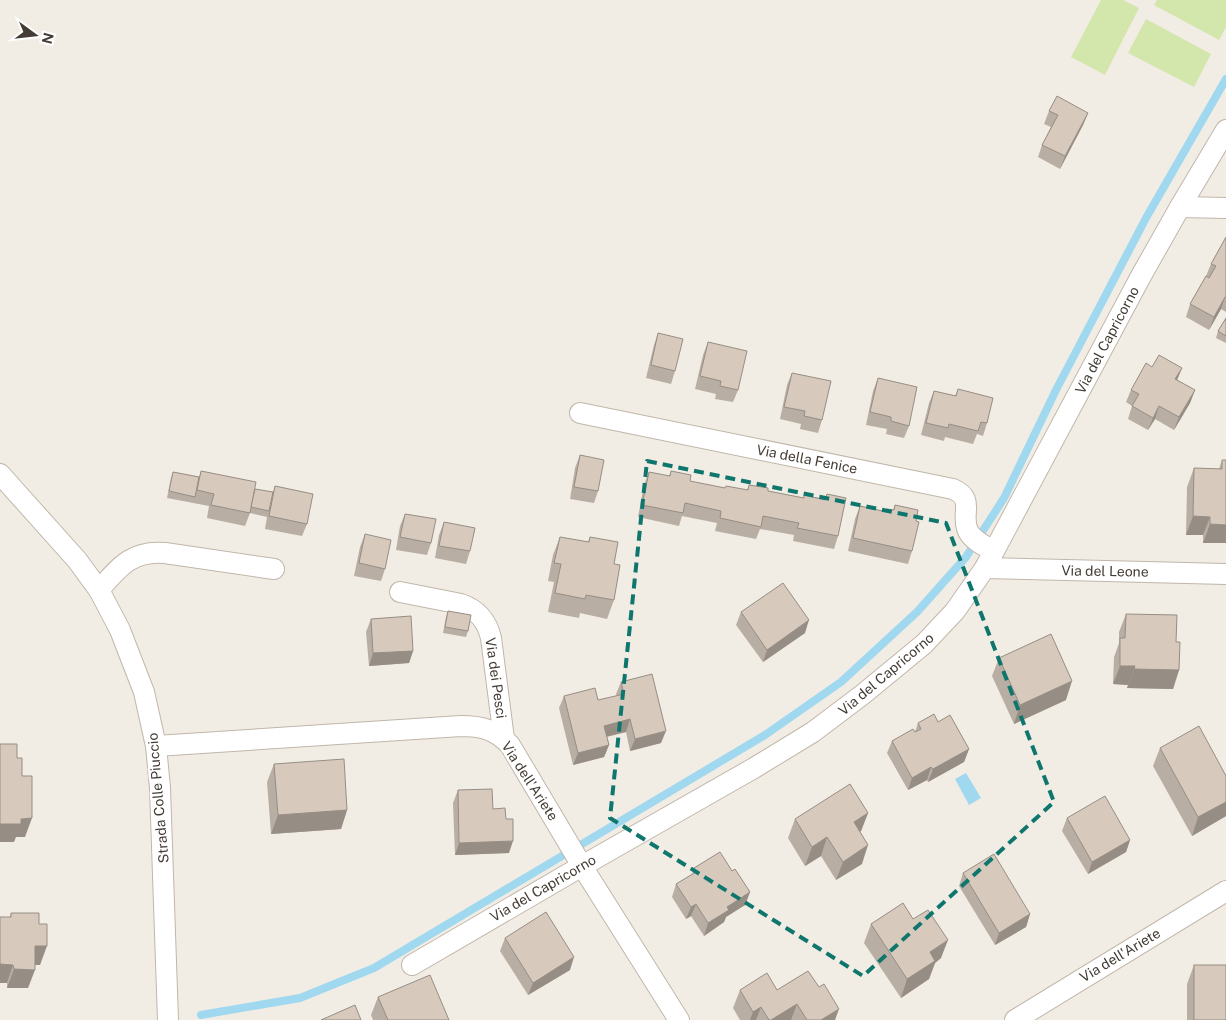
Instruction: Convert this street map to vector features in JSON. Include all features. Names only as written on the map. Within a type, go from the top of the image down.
[{"type":"street","name":"Via del Capricorno","points":[[412,965],[754,768],[831,719],[924,644],[955,612],[989,560],[1180,207],[1226,130]]},
{"type":"street","points":[[1180,207],[1226,208]]},
{"type":"street","name":"Via della Fenice","points":[[580,413],[953,488],[964,496],[967,530],[978,542],[989,560]]},
{"type":"street","name":"Strada Colle Piuccio","points":[[0,474],[77,560],[100,590],[120,630],[139,676],[149,709],[156,746],[160,788],[168,1020]]},
{"type":"street","points":[[100,590],[114,573],[128,561],[149,552],[165,552],[274,569]]},
{"type":"street","name":"Via del Leone","points":[[989,560],[1226,574]]},
{"type":"street","name":"Via dei Pesci","points":[[400,592],[461,604],[482,616],[491,638],[504,739]]},
{"type":"street","name":"Via dell'Ariete","points":[[156,746],[461,726],[490,730],[510,745],[582,866],[679,1020]]},
{"type":"street","name":"Via dell'Ariete","points":[[1015,1020],[1226,891]]},
{"type":"highlighted area","points":[[647,461],[946,523],[1054,802],[863,976],[610,818]]},
{"type":"green space","points":[[1101,0],[1123,0],[1139,8],[1105,75],[1071,57]]},
{"type":"green space","points":[[1157,0],[1226,0],[1226,27],[1219,40],[1154,5]]},
{"type":"green space","points":[[1146,19],[1211,54],[1194,87],[1128,53]]},
{"type":"water","points":[[966,773],[981,798],[969,805],[955,779]]},
{"type":"building","points":[[1057,96],[1088,113],[1065,156],[1042,145],[1058,115],[1049,111]]},
{"type":"building","points":[[1226,237],[1226,297],[1214,317],[1190,304],[1206,276],[1209,278],[1216,266],[1211,264]]},
{"type":"building","points":[[1226,318],[1226,336],[1218,331]]},
{"type":"building","points":[[658,333],[683,339],[675,371],[651,365]]},
{"type":"building","points":[[708,342],[747,351],[738,390],[720,386],[721,381],[700,376]]},
{"type":"building","points":[[1159,355],[1182,368],[1175,379],[1195,390],[1179,417],[1159,406],[1153,418],[1132,406],[1139,394],[1131,390],[1146,363],[1152,367]]},
{"type":"building","points":[[792,373],[831,381],[822,420],[804,416],[805,411],[784,407]]},
{"type":"building","points":[[878,378],[917,387],[909,426],[891,421],[891,417],[870,412]]},
{"type":"building","points":[[958,389],[993,398],[987,423],[981,422],[978,431],[949,424],[948,428],[926,423],[934,391],[956,396]]},
{"type":"building","points":[[580,455],[604,460],[598,491],[574,487]]},
{"type":"building","points":[[1222,460],[1226,460],[1226,525],[1210,524],[1210,517],[1193,516],[1194,468],[1222,469]]},
{"type":"building","points":[[201,471],[256,482],[250,513],[211,505],[214,494],[197,490]]},
{"type":"building","points":[[671,471],[691,475],[690,481],[725,488],[726,486],[748,490],[749,485],[804,498],[804,495],[825,500],[827,494],[846,498],[838,536],[797,528],[799,523],[763,516],[761,527],[720,518],[721,511],[685,503],[683,513],[642,505],[649,472],[670,476]]},
{"type":"building","points":[[173,472],[199,477],[195,497],[169,491]]},
{"type":"building","points":[[275,486],[313,494],[307,524],[269,516]]},
{"type":"building","points":[[255,489],[273,492],[269,511],[251,507]]},
{"type":"building","points":[[895,505],[918,510],[916,521],[919,522],[912,551],[853,538],[860,506],[887,512],[887,509],[894,510]]},
{"type":"building","points":[[405,514],[436,519],[431,543],[400,537]]},
{"type":"building","points":[[444,522],[475,528],[470,551],[439,546]]},
{"type":"building","points":[[365,534],[391,540],[385,569],[359,563]]},
{"type":"building","points":[[560,537],[589,542],[590,537],[618,542],[614,564],[620,565],[614,600],[586,595],[585,599],[555,593],[561,564],[554,563]]},
{"type":"building","points":[[783,583],[809,620],[767,650],[741,612]]},
{"type":"building","points":[[448,611],[471,615],[468,631],[445,627]]},
{"type":"building","points":[[1126,614],[1177,615],[1176,642],[1180,642],[1179,670],[1134,669],[1135,666],[1120,666],[1120,638],[1125,638]]},
{"type":"building","points":[[411,616],[413,651],[373,653],[371,619]]},
{"type":"building","points":[[1051,634],[1072,681],[1020,705],[999,658]]},
{"type":"building","points":[[652,674],[666,731],[635,739],[630,719],[604,726],[609,745],[578,753],[564,696],[595,688],[598,700],[624,694],[621,682]]},
{"type":"building","points":[[934,714],[938,722],[950,715],[969,749],[933,769],[931,767],[912,778],[892,741],[913,729],[915,732],[921,729],[918,723]]},
{"type":"building","points":[[1199,726],[1226,776],[1226,802],[1198,817],[1160,748]]},
{"type":"building","points":[[0,744],[17,744],[17,758],[22,758],[22,776],[32,776],[32,818],[21,819],[21,824],[0,824]]},
{"type":"building","points":[[344,759],[347,810],[278,815],[274,764]]},
{"type":"building","points":[[850,784],[868,813],[854,822],[868,845],[843,862],[827,837],[812,847],[795,819]]},
{"type":"building","points":[[492,789],[493,809],[505,808],[506,819],[513,819],[513,841],[459,843],[458,790]]},
{"type":"building","points":[[1105,796],[1130,840],[1092,862],[1067,818]]},
{"type":"building","points":[[720,852],[732,871],[735,869],[750,892],[727,907],[729,910],[708,923],[696,904],[691,907],[676,884],[696,872],[694,868]]},
{"type":"building","points":[[994,854],[1030,914],[999,933],[963,873]]},
{"type":"building","points":[[903,903],[913,919],[928,910],[948,940],[930,952],[935,961],[907,979],[871,924]]},
{"type":"building","points":[[546,912],[574,957],[533,983],[505,938]]},
{"type":"building","points":[[11,913],[39,913],[39,924],[47,924],[47,946],[35,946],[35,970],[14,969],[13,965],[0,964],[0,917],[11,917]]},
{"type":"building","points":[[1194,965],[1226,965],[1226,1020],[1194,1020]]},
{"type":"building","points":[[808,971],[819,987],[824,984],[839,1009],[821,1020],[807,1020],[797,1004],[769,1020],[761,1007],[753,1012],[740,990],[767,973],[777,990]]},
{"type":"building","points":[[430,975],[449,1020],[388,1020],[378,997]]},
{"type":"building","points":[[355,1005],[361,1020],[321,1020]]},
{"type":"waterway","points":[[201,1015],[300,998],[374,968],[765,735],[841,682],[917,612],[966,557],[1004,498],[1056,390],[1146,218],[1226,79]]}]
